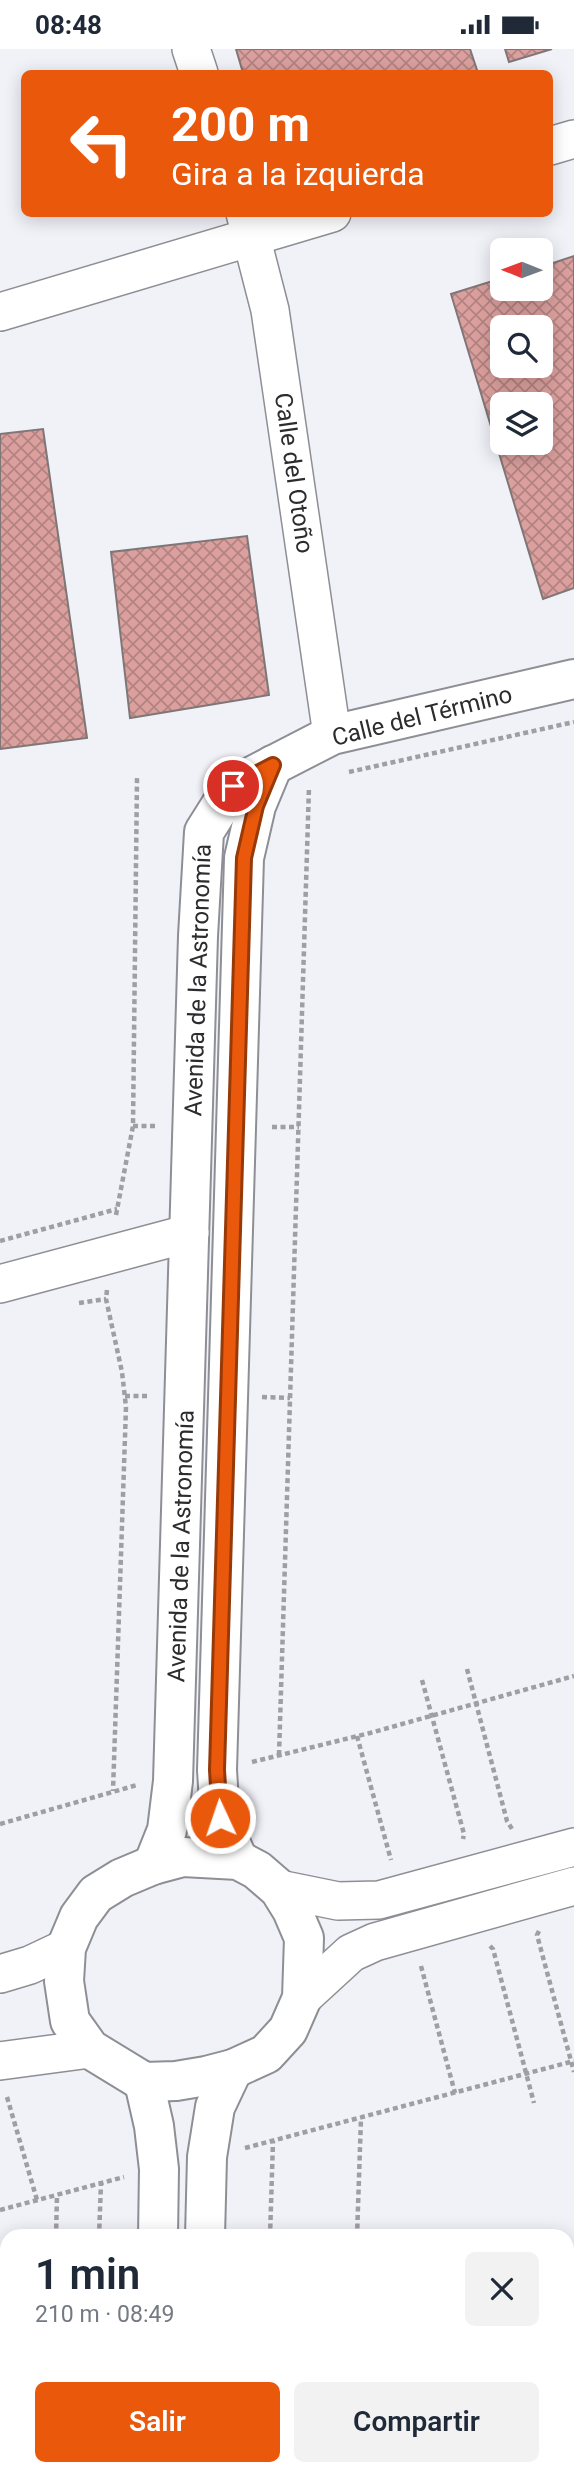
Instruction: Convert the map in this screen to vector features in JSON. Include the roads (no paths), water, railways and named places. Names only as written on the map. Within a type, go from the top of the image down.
[{"type":"street","points":[[191,49],[198,70]]},
{"type":"street","points":[[553,145],[574,139]]},
{"type":"street","points":[[0,312],[248,225],[304,217]]},
{"type":"street","name":"Calle del Otoño","points":[[248,225],[270,310],[332,735]]},
{"type":"street","name":"Calle del Término","points":[[273,765],[332,735],[574,679]]},
{"type":"street","name":"Avenida de la Astronomía","points":[[153,1865],[167,1830],[173,1781],[196,990],[204,832],[233,786],[273,765]]},
{"type":"street","name":"Avenida de la Astronomía","points":[[238,1860],[220,1818],[217,1770],[244,858],[256,806],[273,765]]},
{"type":"street","points":[[0,1283],[190,1233]]},
{"type":"street","points":[[279,1889],[338,1901],[379,1900],[574,1847]]},
{"type":"street","points":[[183,1857],[238,1860],[257,1870],[279,1889],[304,1938],[302,1998],[288,2030],[266,2054],[233,2069],[176,2081],[144,2082],[90,2049],[71,2021],[64,1981],[66,1948],[79,1917],[96,1894],[122,1878],[153,1865],[183,1857]]},
{"type":"street","points":[[302,1998],[351,1953],[375,1942],[574,1886]]},
{"type":"street","points":[[0,1974],[30,1965],[66,1948]]},
{"type":"street","points":[[2,2073],[90,2049]]},
{"type":"street","points":[[205,2229],[207,2157],[215,2107],[233,2069]]},
{"type":"street","points":[[144,2082],[154,2126],[159,2169],[158,2229]]}]
